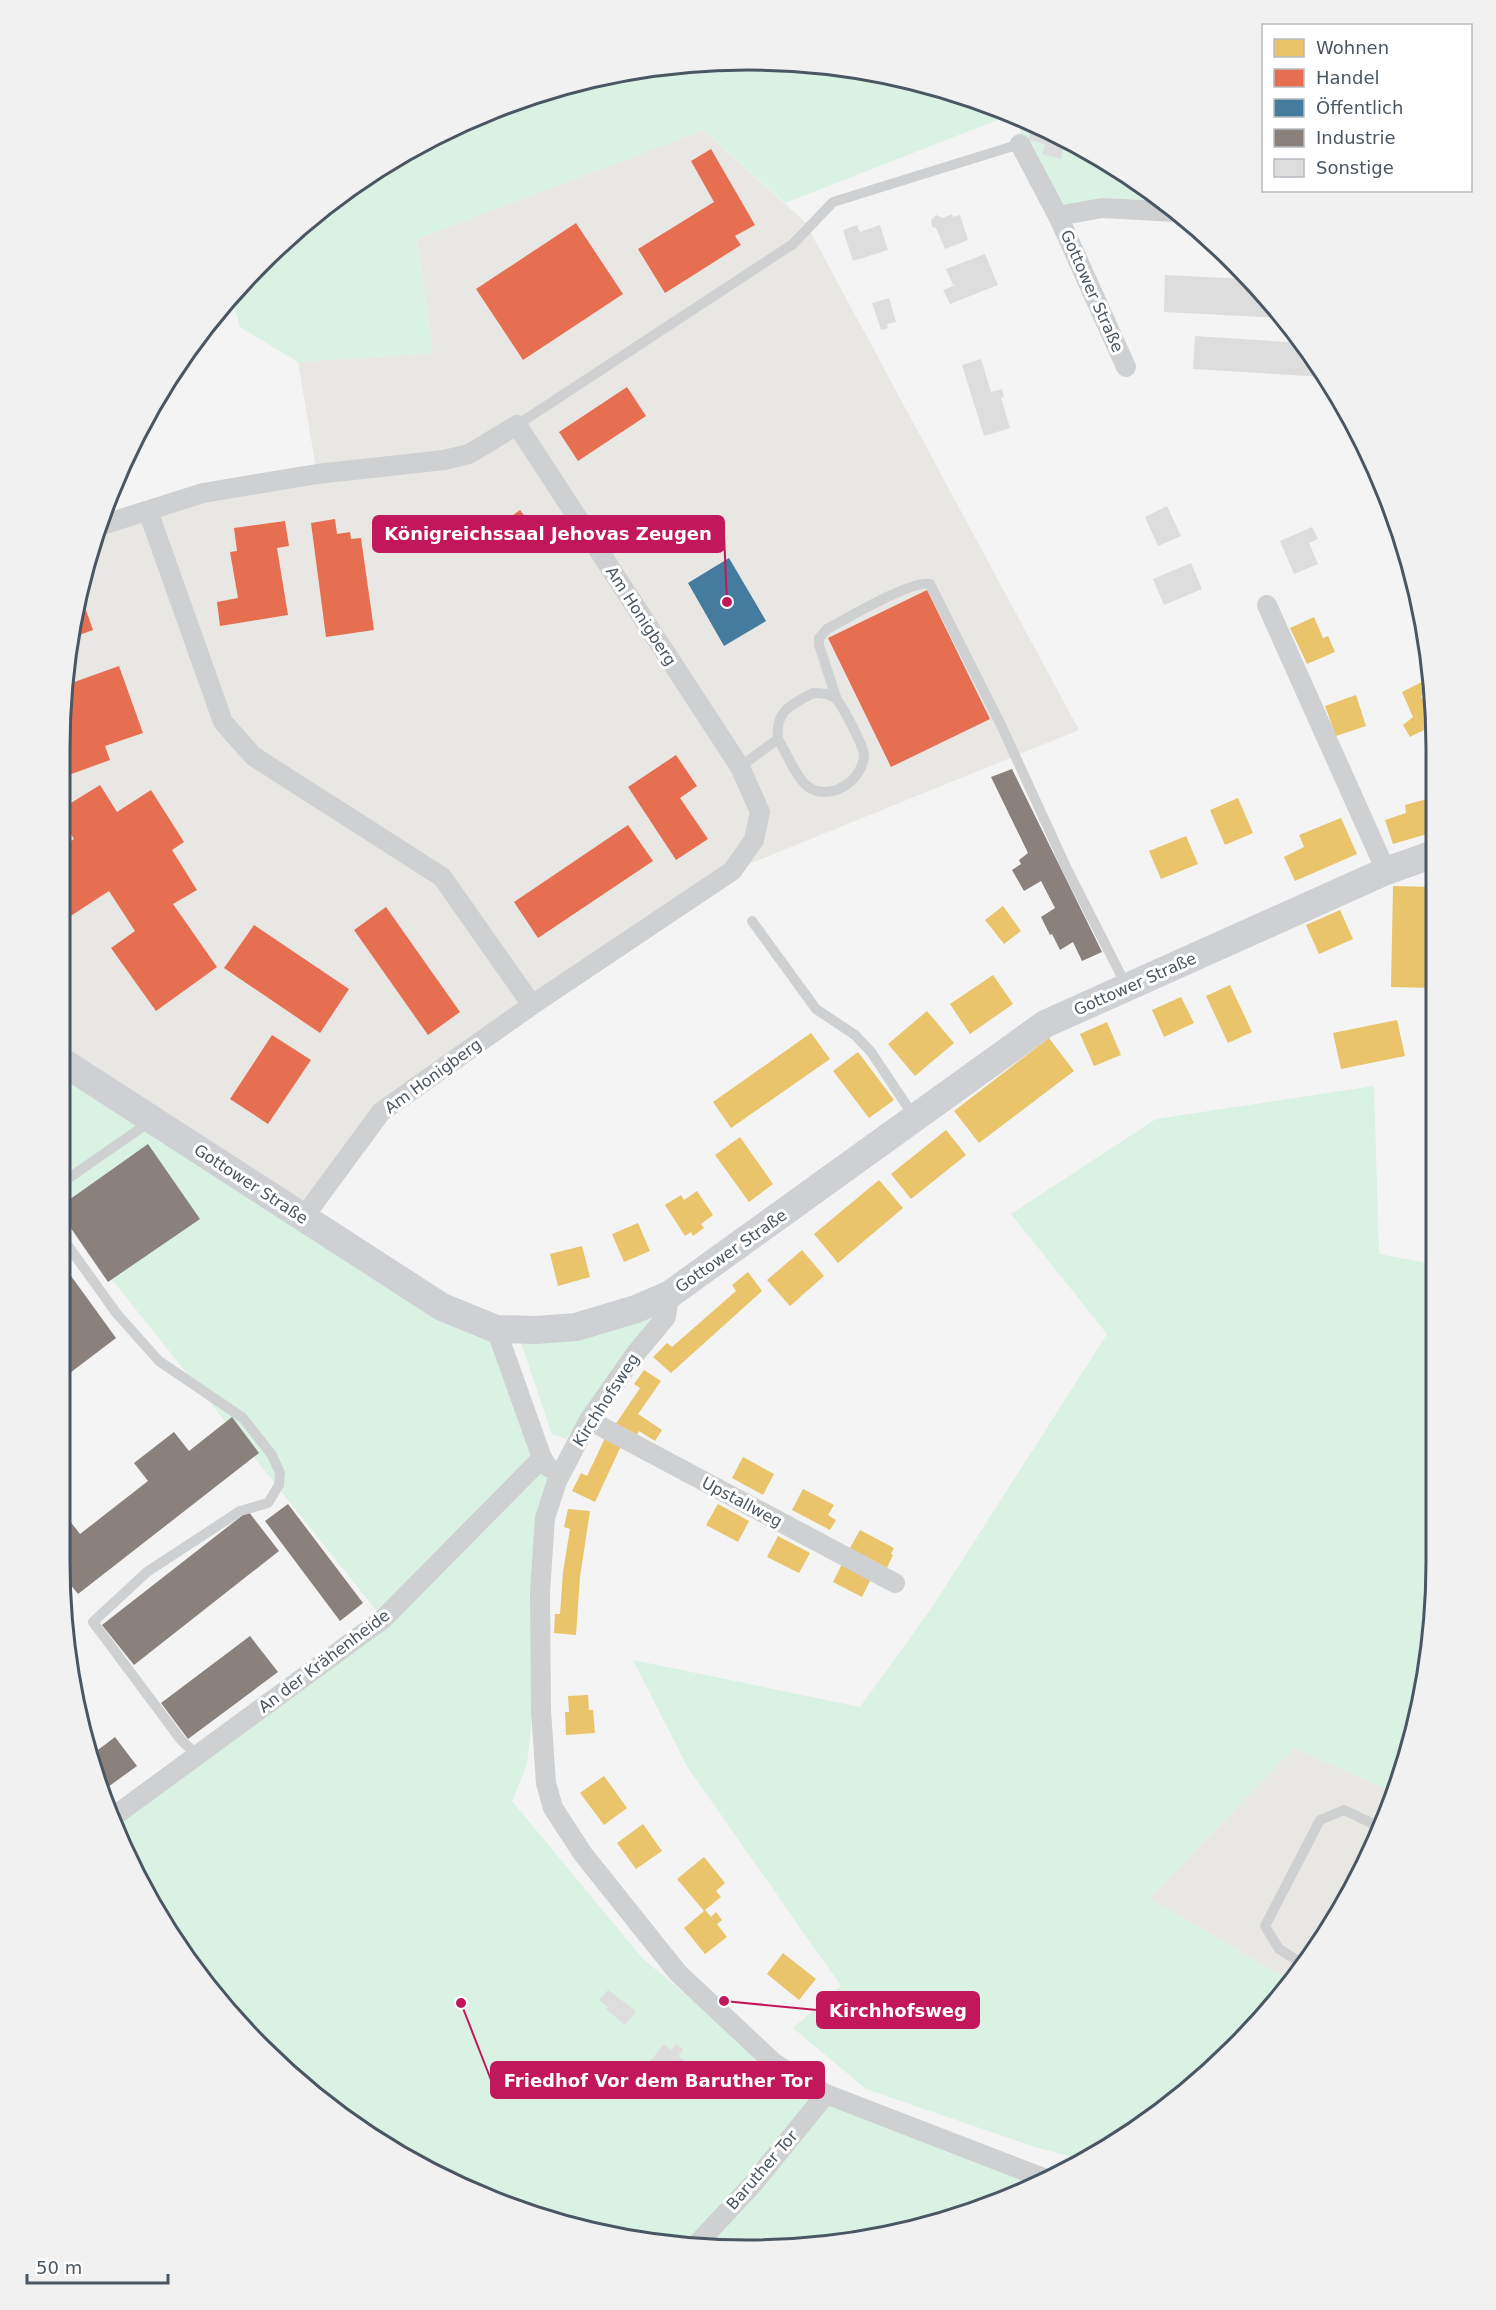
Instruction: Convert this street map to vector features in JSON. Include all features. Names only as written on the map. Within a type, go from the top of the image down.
[{"type":"street","name":"Gottower Straße","points":[[1020,144],[1058,216],[1126,367]]},
{"type":"street","name":"Gottower Straße","points":[[1058,216],[1102,208],[1160,211]]},
{"type":"street","points":[[109,523],[203,493],[317,474],[444,460],[469,454],[517,425]]},
{"type":"street","name":"Am Honigberg","points":[[303,1218],[381,1112],[532,1005],[732,871],[754,840],[760,812],[740,767],[517,425]]},
{"type":"street","points":[[148,511],[223,722],[253,756],[442,877],[532,1005]]},
{"type":"street","points":[[1267,605],[1386,871]]},
{"type":"street","name":"Gottower Straße","points":[[70,1067],[442,1307],[496,1329],[536,1330],[576,1327],[636,1309],[669,1295],[1045,1024],[1386,871],[1426,858]]},
{"type":"street","name":"Kirchhofsweg","points":[[669,1295],[666,1317],[636,1353],[589,1420],[557,1481],[545,1518],[540,1592],[541,1710],[546,1783],[553,1808],[584,1854],[678,1973],[774,2063],[826,2094],[1036,2175]]},
{"type":"street","points":[[496,1329],[542,1458],[557,1481]]},
{"type":"street","name":"Upstallweg","points":[[589,1420],[895,1583]]},
{"type":"street","name":"An der Krähenheide","points":[[119,1813],[383,1619],[542,1458]]},
{"type":"street","name":"Baruther Tor","points":[[703,2238],[753,2184],[826,2094]]},
{"type":"lane","points":[[517,425],[793,244],[833,202],[1020,144]]},
{"type":"lane","points":[[837,700],[825,694],[813,693],[788,706],[777,727],[778,739],[809,788],[824,794],[832,792],[853,779],[862,765],[864,750],[837,700],[819,645],[822,633],[908,587],[924,582],[930,584],[1001,725],[1067,868],[1127,987]]},
{"type":"lane","points":[[740,767],[778,739]]},
{"type":"lane","points":[[752,921],[816,1009],[855,1035],[871,1052],[915,1118]]},
{"type":"lane","points":[[70,1177],[152,1120]]},
{"type":"lane","points":[[70,1249],[117,1314],[159,1361],[243,1418],[272,1455],[280,1473],[279,1485],[268,1503],[240,1511],[147,1572],[93,1622],[181,1740],[197,1755]]},
{"type":"lane","points":[[1295,1960],[1279,1949],[1265,1926],[1320,1820],[1344,1810],[1373,1824]]},
{"type":"shaded area","points":[[703,130],[805,222],[1079,730],[732,871],[381,1112],[303,1218],[70,1067],[70,748],[76,660],[94,573],[109,523],[317,474],[298,362],[433,353],[417,239]]},
{"type":"shaded area","points":[[1294,1748],[1386,1789],[1356,1862],[1335,1901],[1283,1977],[1149,1898]]},
{"type":"green space","points":[[748,70],[792,72],[836,76],[880,84],[966,106],[1000,119],[785,203],[703,130],[417,239],[433,353],[298,362],[240,327],[234,307],[239,301],[301,239],[372,185],[409,161],[448,140],[530,106],[573,94],[660,76]]},
{"type":"green space","points":[[1020,128],[1087,161],[1162,212],[1058,216],[1020,144]]},
{"type":"green space","points":[[70,1066],[496,1329],[557,1481],[527,1764],[512,1801],[643,1959],[757,2053],[1035,2176],[966,2204],[880,2226],[836,2234],[748,2240],[660,2234],[616,2226],[530,2204],[448,2170],[409,2149],[372,2125],[301,2071],[239,2009],[185,1938],[161,1901],[140,1862],[119,1813],[383,1619],[70,1227]]},
{"type":"green space","points":[[1374,1086],[1379,1254],[1426,1263],[1424,1606],[1420,1650],[1412,1694],[1386,1789],[1294,1748],[1149,1898],[1283,1977],[1257,2009],[1195,2071],[1124,2125],[1072,2157],[1035,2147],[866,2089],[793,2028],[841,1986],[688,1768],[633,1660],[860,1707],[931,1609],[1107,1334],[1011,1214],[1156,1119]]},
{"type":"green space","points":[[645,1314],[657,1318],[566,1439],[552,1434],[521,1342]]},
{"type":"building: Wohnen","points":[[1314,617],[1323,638],[1328,636],[1335,652],[1307,664],[1290,628]]},
{"type":"building: Wohnen","points":[[1422,682],[1423,695],[1421,696],[1424,701],[1425,729],[1410,737],[1403,725],[1413,717],[1402,692]]},
{"type":"building: Wohnen","points":[[1356,695],[1366,726],[1336,736],[1325,706]]},
{"type":"building: Wohnen","points":[[1238,798],[1253,833],[1225,845],[1210,810]]},
{"type":"building: Wohnen","points":[[1426,799],[1426,834],[1393,844],[1385,820],[1406,813],[1405,805]]},
{"type":"building: Wohnen","points":[[1341,818],[1357,854],[1295,881],[1284,857],[1304,847],[1299,835]]},
{"type":"building: Wohnen","points":[[1186,836],[1198,864],[1161,879],[1149,851]]},
{"type":"building: Wohnen","points":[[1393,886],[1426,887],[1426,988],[1391,987]]},
{"type":"building: Wohnen","points":[[1003,906],[1021,931],[1004,944],[985,920]]},
{"type":"building: Wohnen","points":[[1340,910],[1353,939],[1319,954],[1306,925]]},
{"type":"building: Wohnen","points":[[993,975],[1013,1004],[970,1034],[950,1004]]},
{"type":"building: Wohnen","points":[[1230,985],[1252,1032],[1228,1043],[1206,996]]},
{"type":"building: Wohnen","points":[[1181,997],[1194,1023],[1164,1037],[1152,1010]]},
{"type":"building: Wohnen","points":[[927,1011],[954,1043],[915,1076],[888,1044]]},
{"type":"building: Wohnen","points":[[1397,1020],[1405,1056],[1341,1069],[1333,1033]]},
{"type":"building: Wohnen","points":[[1107,1022],[1121,1055],[1094,1066],[1080,1034]]},
{"type":"building: Wohnen","points":[[811,1033],[830,1059],[731,1128],[713,1102]]},
{"type":"building: Wohnen","points":[[1049,1038],[1074,1071],[979,1143],[954,1111]]},
{"type":"building: Wohnen","points":[[858,1052],[894,1100],[869,1118],[833,1071]]},
{"type":"building: Wohnen","points":[[946,1130],[966,1155],[911,1199],[891,1174]]},
{"type":"building: Wohnen","points":[[740,1137],[773,1184],[749,1202],[715,1155]]},
{"type":"building: Wohnen","points":[[879,1180],[903,1208],[838,1263],[814,1234]]},
{"type":"building: Wohnen","points":[[697,1191],[713,1215],[701,1224],[704,1228],[693,1236],[691,1232],[685,1236],[665,1205],[681,1195],[684,1200]]},
{"type":"building: Wohnen","points":[[638,1223],[650,1251],[624,1262],[612,1234]]},
{"type":"building: Wohnen","points":[[582,1246],[590,1277],[558,1286],[550,1254]]},
{"type":"building: Wohnen","points":[[802,1250],[824,1276],[790,1306],[767,1280]]},
{"type":"building: Wohnen","points":[[748,1272],[762,1291],[671,1373],[653,1357],[667,1343],[672,1347],[736,1291],[732,1285]]},
{"type":"building: Wohnen","points":[[644,1370],[661,1381],[638,1414],[662,1430],[655,1441],[639,1431],[635,1438],[615,1425],[640,1388],[634,1384]]},
{"type":"building: Wohnen","points":[[605,1438],[621,1446],[595,1502],[572,1491],[581,1473],[587,1476]]},
{"type":"building: Wohnen","points":[[743,1457],[774,1474],[763,1495],[732,1478]]},
{"type":"building: Wohnen","points":[[803,1489],[834,1505],[828,1515],[836,1520],[830,1530],[792,1510]]},
{"type":"building: Wohnen","points":[[718,1504],[749,1521],[738,1542],[706,1525]]},
{"type":"building: Wohnen","points":[[568,1509],[590,1511],[580,1577],[576,1635],[554,1633],[555,1614],[560,1614],[563,1572],[570,1529],[564,1527]]},
{"type":"building: Wohnen","points":[[860,1530],[894,1548],[887,1568],[850,1548]]},
{"type":"building: Wohnen","points":[[778,1536],[810,1553],[799,1573],[767,1557]]},
{"type":"building: Wohnen","points":[[843,1562],[872,1577],[862,1597],[833,1582]]},
{"type":"building: Wohnen","points":[[588,1695],[589,1710],[593,1710],[595,1733],[566,1735],[565,1712],[569,1712],[568,1696]]},
{"type":"building: Wohnen","points":[[604,1776],[627,1808],[604,1825],[580,1793]]},
{"type":"building: Wohnen","points":[[643,1824],[662,1851],[636,1869],[617,1843]]},
{"type":"building: Wohnen","points":[[704,1857],[725,1883],[716,1891],[721,1897],[705,1910],[711,1917],[716,1912],[722,1920],[717,1924],[727,1937],[705,1954],[684,1928],[704,1911],[677,1879]]},
{"type":"building: Wohnen","points":[[783,1953],[816,1979],[799,2000],[767,1974]]},
{"type":"building: Handel","points":[[711,149],[755,225],[735,236],[741,245],[665,293],[638,249],[714,202],[691,161]]},
{"type":"building: Handel","points":[[576,223],[623,294],[523,360],[476,289]]},
{"type":"building: Handel","points":[[627,387],[646,416],[578,461],[559,432]]},
{"type":"building: Handel","points":[[520,510],[538,535],[513,553],[495,528]]},
{"type":"building: Handel","points":[[335,519],[337,534],[350,532],[351,539],[361,538],[374,630],[326,637],[311,523]]},
{"type":"building: Handel","points":[[285,521],[289,546],[277,548],[288,615],[220,626],[217,602],[238,598],[230,552],[237,551],[234,528]]},
{"type":"building: Handel","points":[[927,590],[990,719],[891,767],[828,638]]},
{"type":"building: Handel","points":[[86,609],[93,630],[81,634]]},
{"type":"building: Handel","points":[[119,666],[143,733],[105,746],[110,760],[70,775],[70,748],[74,682]]},
{"type":"building: Handel","points":[[676,755],[697,786],[680,798],[708,839],[676,860],[628,787]]},
{"type":"building: Handel","points":[[100,785],[117,812],[151,790],[184,842],[172,850],[197,890],[173,904],[217,967],[156,1011],[111,948],[135,931],[109,891],[70,916],[70,842],[74,839],[70,832],[70,804]]},
{"type":"building: Handel","points":[[628,825],[653,861],[538,938],[514,902]]},
{"type":"building: Handel","points":[[386,907],[460,1012],[428,1035],[354,930]]},
{"type":"building: Handel","points":[[254,925],[349,989],[320,1033],[224,968]]},
{"type":"building: Handel","points":[[272,1035],[311,1060],[268,1124],[230,1099]]},
{"type":"building: Öffentlich","points":[[729,558],[766,621],[724,646],[688,583]]},
{"type":"building: Industrie","points":[[1012,769],[1102,952],[1082,961],[1073,942],[1060,950],[1052,934],[1050,935],[1041,917],[1055,908],[1041,881],[1024,891],[1012,870],[1021,864],[1019,860],[1028,853],[991,777]]},
{"type":"building: Industrie","points":[[148,1144],[200,1219],[108,1282],[70,1227],[70,1199]]},
{"type":"building: Industrie","points":[[70,1275],[116,1338],[70,1373]]},
{"type":"building: Industrie","points":[[232,1417],[259,1453],[78,1594],[71,1585],[70,1521],[80,1534],[148,1481],[134,1463],[174,1432],[189,1451]]},
{"type":"building: Industrie","points":[[288,1504],[363,1603],[340,1621],[265,1521]]},
{"type":"building: Industrie","points":[[248,1511],[279,1551],[134,1665],[102,1625]]},
{"type":"building: Industrie","points":[[250,1636],[278,1672],[188,1739],[161,1703]]},
{"type":"building: Industrie","points":[[115,1737],[137,1766],[109,1787],[98,1750]]},
{"type":"building: Sonstige","points":[[1030,132],[1063,148],[1061,159],[1042,154],[1045,144],[1028,140]]},
{"type":"building: Sonstige","points":[[952,214],[953,217],[960,215],[968,240],[945,249],[936,228],[932,227],[931,220],[936,215],[943,218]]},
{"type":"building: Sonstige","points":[[857,225],[860,232],[880,225],[888,250],[853,261],[843,230]]},
{"type":"building: Sonstige","points":[[985,254],[998,285],[950,304],[943,290],[956,285],[953,285],[946,269]]},
{"type":"building: Sonstige","points":[[1165,275],[1236,278],[1270,317],[1164,312]]},
{"type":"building: Sonstige","points":[[889,298],[896,322],[887,324],[888,328],[881,330],[872,303]]},
{"type":"building: Sonstige","points":[[1195,336],[1289,342],[1314,376],[1193,369]]},
{"type":"building: Sonstige","points":[[981,359],[991,392],[1002,389],[1004,397],[1001,398],[1010,428],[984,436],[962,365]]},
{"type":"building: Sonstige","points":[[1167,506],[1181,536],[1158,546],[1145,517]]},
{"type":"building: Sonstige","points":[[1312,527],[1318,539],[1309,543],[1318,564],[1294,574],[1280,541]]},
{"type":"building: Sonstige","points":[[1191,563],[1202,589],[1164,605],[1153,579]]},
{"type":"building: Sonstige","points":[[608,1990],[636,2011],[625,2025],[599,2000]]},
{"type":"building: Sonstige","points":[[664,2044],[671,2050],[677,2044],[683,2050],[678,2056],[685,2061],[661,2091],[640,2074]]},
{"type":"place","name":"Königreichssaal Jehovas Zeugen","points":[[727,602]]},
{"type":"place","name":"Kirchhofsweg","points":[[724,2001]]},
{"type":"place","name":"Friedhof Vor dem Baruther Tor","points":[[461,2003]]}]
